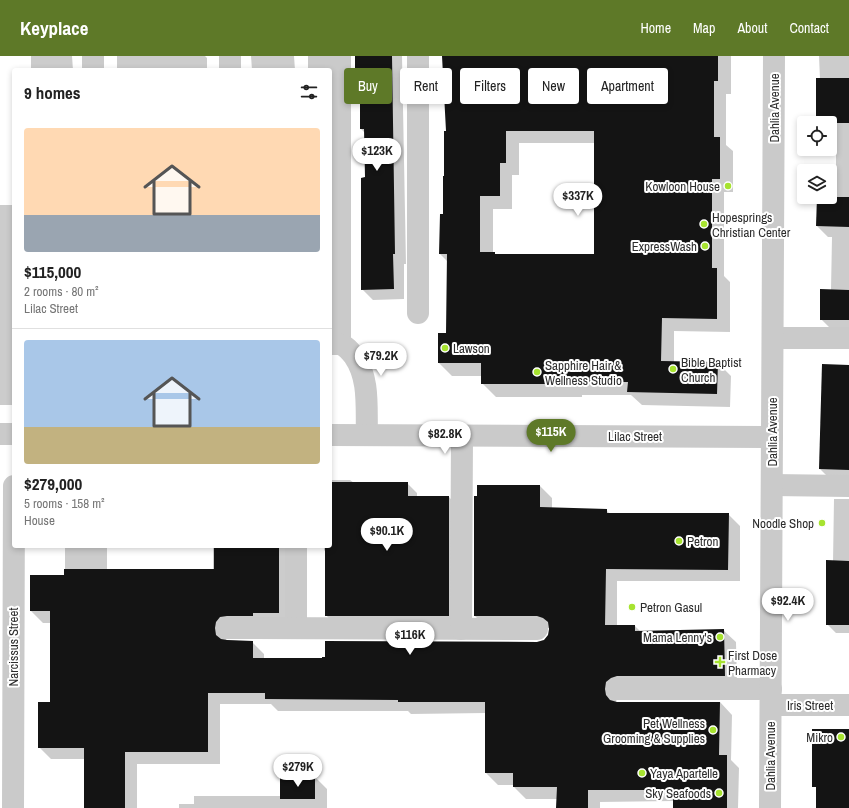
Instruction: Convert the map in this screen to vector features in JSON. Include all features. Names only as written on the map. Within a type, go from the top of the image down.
[{"type":"street","points":[[93,56],[93,68]]},
{"type":"street","points":[[230,56],[230,68]]},
{"type":"street","points":[[319,56],[319,68]]},
{"type":"street","points":[[340,56],[335,274],[335,344],[350,351],[358,363],[364,378],[366,390],[367,435]]},
{"type":"street","points":[[418,56],[418,314]]},
{"type":"street","name":"Dahlia Avenue","points":[[770,808],[774,56]]},
{"type":"street","points":[[773,338],[849,338]]},
{"type":"street","points":[[0,434],[12,434]]},
{"type":"street","name":"Lilac Street","points":[[332,435],[772,436]]},
{"type":"street","points":[[461,629],[462,436]]},
{"type":"street","points":[[772,485],[849,486]]},
{"type":"street","name":"Narcissus Street","points":[[13,808],[14,548]]},
{"type":"street","points":[[296,548],[296,628]]},
{"type":"street","points":[[227,628],[537,629]]},
{"type":"street","name":"Iris Street","points":[[617,689],[771,697],[849,705]]},
{"type":"building","points":[[355,56],[392,56],[395,254],[393,254],[394,289],[361,290],[361,178],[365,177],[364,129],[360,129],[360,104],[392,104],[392,68],[355,68]]},
{"type":"building","points":[[442,56],[718,56],[718,81],[714,81],[714,137],[720,137],[720,179],[712,179],[712,268],[717,268],[717,319],[662,318],[661,361],[718,362],[717,394],[627,392],[628,382],[481,384],[481,363],[438,363],[438,333],[446,333],[447,254],[439,254],[440,214],[443,214],[444,131],[446,131],[445,104],[452,104],[452,68],[443,68]],"holes":[[[506,131],[594,131],[594,254],[495,254],[495,252],[480,252],[480,196],[500,196],[500,163],[506,163]]]},
{"type":"building","points":[[816,78],[849,78],[849,123],[837,123],[837,116],[816,116]]},
{"type":"building","points":[[837,197],[849,197],[849,227],[816,226],[817,204],[837,204]]},
{"type":"building","points":[[820,289],[849,290],[849,320],[820,320]]},
{"type":"building","points":[[822,364],[849,365],[849,470],[819,469]]},
{"type":"building","points":[[332,482],[408,482],[408,496],[449,496],[449,616],[325,616],[325,548],[332,548]]},
{"type":"building","points":[[477,485],[540,485],[540,507],[607,509],[607,513],[729,513],[728,570],[606,569],[605,625],[635,625],[635,631],[724,629],[725,676],[617,676],[606,682],[605,689],[606,695],[610,700],[617,702],[720,702],[719,755],[727,755],[727,808],[673,808],[673,790],[588,790],[588,808],[556,808],[557,787],[513,787],[513,773],[485,773],[485,702],[265,699],[265,693],[208,693],[208,752],[125,752],[125,808],[84,808],[84,748],[38,748],[38,702],[50,702],[50,611],[30,611],[30,575],[64,575],[64,569],[214,569],[214,548],[279,548],[279,613],[253,613],[253,616],[220,617],[216,622],[216,635],[221,639],[253,641],[253,658],[322,658],[325,657],[325,641],[537,642],[544,640],[548,635],[549,629],[548,622],[543,618],[537,616],[474,616],[474,496],[477,496]]},
{"type":"building","points":[[826,560],[849,561],[849,625],[826,625]]},
{"type":"building","points":[[812,729],[849,729],[849,808],[816,808],[816,787],[812,787]]},
{"type":"building","points":[[280,776],[315,776],[315,799],[280,799]]},
{"type":"place","name":"Kowloon House","points":[[728,186]]},
{"type":"place","name":"Hopesprings Christian Center","points":[[704,224]]},
{"type":"place","name":"ExpressWash","points":[[705,246]]},
{"type":"place","name":"Lawson","points":[[445,348]]},
{"type":"place","name":"Bible Baptist Church","points":[[673,369]]},
{"type":"place","name":"Sapphire Hair & Wellness Studio","points":[[537,372]]},
{"type":"place","name":"Noodle Shop","points":[[822,523]]},
{"type":"place","name":"Petron","points":[[679,541]]},
{"type":"place","name":"Petron Gasul","points":[[632,607]]},
{"type":"place","name":"Mama Lenny's","points":[[720,637]]},
{"type":"place","name":"First Dose Pharmacy","points":[[720,662]]},
{"type":"place","name":"Pet Wellness Grooming & Supplies","points":[[713,730]]},
{"type":"place","name":"Mikro","points":[[841,737]]},
{"type":"place","name":"Yaya Apartelle","points":[[642,773]]},
{"type":"place","name":"Sky Seafoods","points":[[719,793]]}]
